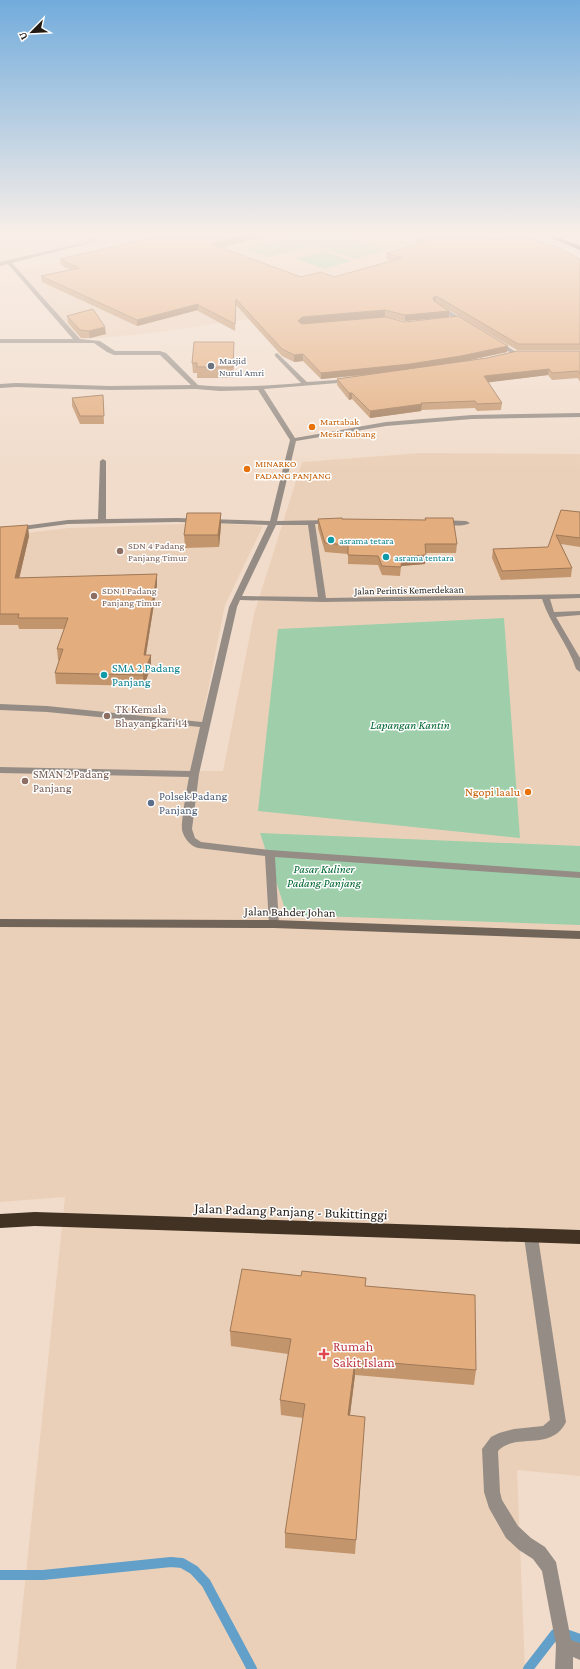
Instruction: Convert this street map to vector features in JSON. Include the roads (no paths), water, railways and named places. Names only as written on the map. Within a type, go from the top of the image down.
[{"type":"highway","name":"Jalan Padang Panjang - Bukittinggi","points":[[0,1221],[35,1219],[532,1237],[580,1237]]},
{"type":"main road","name":"Jalan Bahder Johan","points":[[0,923],[274,924],[580,935]]},
{"type":"street","points":[[53,313],[78,341]]},
{"type":"street","points":[[449,313],[472,327]]},
{"type":"street","points":[[452,320],[459,319]]},
{"type":"street","points":[[491,338],[516,354]]},
{"type":"street","points":[[0,341],[99,342],[108,351],[114,353],[156,352],[164,354],[196,387]]},
{"type":"street","points":[[509,356],[524,354]]},
{"type":"street","points":[[277,355],[306,384]]},
{"type":"street","points":[[0,386],[16,385],[109,388],[196,387],[220,389],[260,388],[356,380]]},
{"type":"street","points":[[260,388],[292,440],[273,522],[233,607],[194,774],[188,829],[192,839],[198,845],[270,853],[580,875]]},
{"type":"street","points":[[292,440],[386,424],[472,417],[580,415]]},
{"type":"street","points":[[102,522],[103,461]]},
{"type":"street","points":[[0,531],[68,522],[184,520],[335,522]]},
{"type":"street","points":[[312,522],[322,600]]},
{"type":"street","points":[[431,522],[466,522]]},
{"type":"street","name":"Jalan Perintis Kemerdekaan","points":[[237,598],[322,600],[580,596]]},
{"type":"street","points":[[545,597],[550,615],[577,660],[580,669]]},
{"type":"street","points":[[550,615],[580,613]]},
{"type":"street","points":[[0,707],[47,709],[206,725]]},
{"type":"street","points":[[0,770],[194,774]]},
{"type":"street","points":[[270,853],[274,924]]},
{"type":"street","points":[[532,1237],[558,1422],[555,1428],[547,1431],[501,1438],[493,1442],[490,1449],[492,1492],[495,1503],[512,1532],[539,1554],[550,1568],[564,1645],[564,1669]]},
{"type":"street","points":[[564,1645],[580,1652]]},
{"type":"waterway","points":[[0,1575],[43,1575],[171,1562],[182,1563],[194,1570],[206,1583],[252,1669]]},
{"type":"waterway","points":[[528,1669],[555,1634],[560,1632],[580,1639]]},
{"type":"place","name":"Masjid Nurul Amri","points":[[211,366]]},
{"type":"place","name":"Martabak Mesir Kubang","points":[[312,427]]},
{"type":"place","name":"MINARKO PADANG PANJANG","points":[[247,469]]},
{"type":"place","name":"asrama tetara","points":[[331,540]]},
{"type":"place","name":"SDN 4 Padang Panjang Timur","points":[[120,551]]},
{"type":"place","name":"asrama tentara","points":[[386,557]]},
{"type":"place","name":"SDN 1 Padang Panjang Timur","points":[[94,596]]},
{"type":"place","name":"SMA 2 Padang Panjang","points":[[104,675]]},
{"type":"place","name":"TK Kemala Bhayangkari 14","points":[[107,716]]},
{"type":"place","name":"SMAN 2 Padang Panjang","points":[[25,781]]},
{"type":"place","name":"Ngopi laalu","points":[[528,792]]},
{"type":"place","name":"Polsek Padang Panjang","points":[[151,803]]},
{"type":"place","name":"Rumah Sakit Islam","points":[[324,1354]]},
{"type":"park label","name":"Lapangan Kantin","points":[[410,725]]},
{"type":"park label","name":"Pasar Kuliner Padang Panjang","points":[[324,876]]}]
